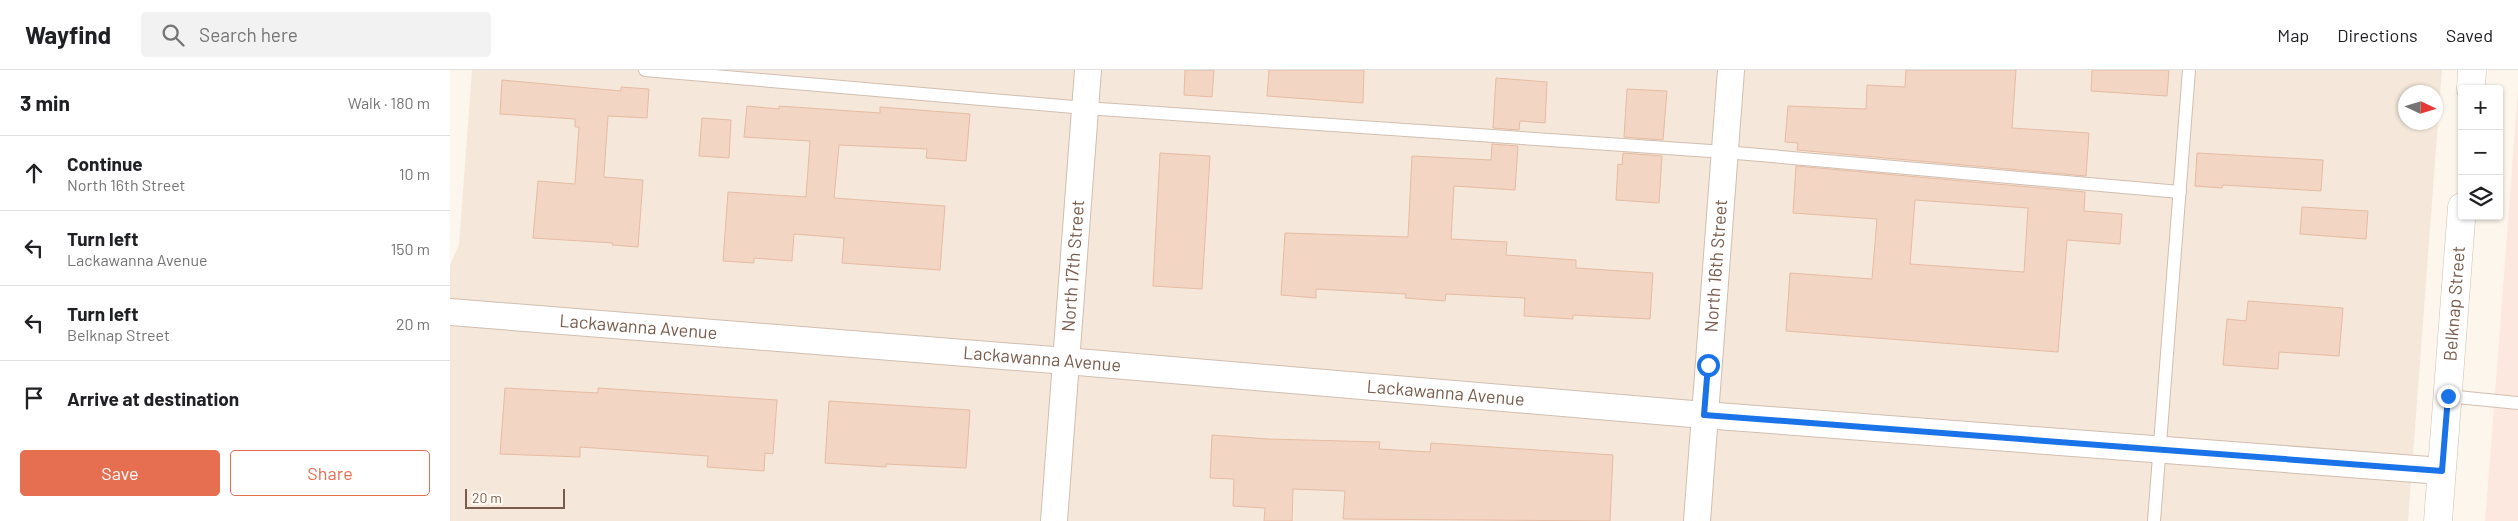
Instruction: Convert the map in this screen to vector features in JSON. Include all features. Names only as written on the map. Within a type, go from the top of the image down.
[{"type":"street","name":"North 17th Street","points":[[1054,521],[1088,70]]},
{"type":"street","name":"North 16th Street","points":[[1697,521],[1731,70]]},
{"type":"street","points":[[2471,85],[2472,70]]},
{"type":"street","name":"Belknap Street","points":[[2438,521],[2461,220]]},
{"type":"street","name":"Lackawanna Avenue","points":[[450,312],[1066,361],[1704,415],[2442,471]]},
{"type":"lane","points":[[645,70],[1085,108],[1724,152],[2180,192]]},
{"type":"lane","points":[[2154,521],[2189,70]]},
{"type":"lane","points":[[2448,396],[2518,403]]},
{"type":"shaded area","points":[[472,70],[2442,70],[2441,85],[2398,85],[2398,130],[2437,130],[2408,521],[450,521],[450,265],[459,245]]},
{"type":"shaded area","points":[[2518,89],[2518,521],[2485,521],[2493,419]]},
{"type":"building","points":[[1185,70],[1214,70],[1212,97],[1184,95]]},
{"type":"building","points":[[1269,70],[1364,70],[1363,103],[1267,96]]},
{"type":"building","points":[[1906,70],[2016,70],[2012,128],[2089,133],[2086,176],[1797,150],[1798,143],[1785,142],[1788,106],[1866,109],[1867,85],[1905,87]]},
{"type":"building","points":[[2092,70],[2169,70],[2167,96],[2091,91]]},
{"type":"building","points":[[1496,78],[1547,82],[1545,123],[1520,121],[1519,130],[1493,128]]},
{"type":"building","points":[[502,80],[621,91],[621,87],[649,89],[647,118],[608,116],[604,177],[643,180],[638,247],[612,245],[613,243],[533,238],[538,181],[575,184],[579,127],[575,127],[575,119],[500,114]]},
{"type":"building","points":[[1627,89],[1667,91],[1663,140],[1624,137]]},
{"type":"building","points":[[747,106],[779,109],[779,106],[880,113],[880,107],[970,114],[966,161],[926,158],[927,149],[839,145],[834,198],[945,206],[940,270],[842,263],[844,238],[794,234],[792,261],[754,258],[754,263],[723,261],[728,192],[806,197],[810,141],[744,137]]},
{"type":"building","points":[[702,118],[731,120],[729,158],[699,156]]},
{"type":"building","points":[[1492,144],[1518,146],[1515,190],[1454,186],[1451,239],[1507,242],[1506,255],[1576,260],[1576,268],[1653,273],[1650,319],[1573,315],[1573,319],[1524,316],[1525,298],[1446,294],[1445,301],[1405,298],[1406,294],[1316,289],[1316,298],[1281,295],[1285,233],[1408,237],[1412,156],[1491,160]]},
{"type":"building","points":[[1160,153],[1210,156],[1202,289],[1153,286]]},
{"type":"building","points":[[1623,153],[1662,156],[1659,203],[1616,200],[1618,164],[1622,165]]},
{"type":"building","points":[[2197,153],[2323,160],[2321,191],[2223,185],[2222,188],[2195,186]]},
{"type":"building","points":[[1796,166],[2085,192],[2084,211],[2122,214],[2120,244],[2067,240],[2058,352],[1786,331],[1790,273],[1872,279],[1877,219],[1793,213]],"holes":[[[1915,200],[2028,208],[2024,272],[1910,264]]]},
{"type":"building","points":[[2302,207],[2368,211],[2366,239],[2300,234]]},
{"type":"building","points":[[2248,301],[2343,308],[2339,356],[2279,352],[2278,369],[2223,365],[2227,319],[2246,321]]},
{"type":"building","points":[[505,388],[598,393],[598,388],[777,400],[773,454],[765,453],[764,471],[707,467],[708,456],[580,447],[580,457],[500,454]]},
{"type":"building","points":[[829,401],[970,410],[966,468],[886,464],[886,467],[825,463]]},
{"type":"building","points":[[1212,435],[1268,439],[1380,442],[1379,449],[1430,452],[1431,443],[1613,455],[1610,521],[1343,519],[1345,491],[1293,489],[1292,521],[1264,521],[1265,508],[1233,506],[1234,479],[1210,478]]},
{"type":"route","points":[[1708,365],[1704,415],[2442,471],[2448,396]]}]
